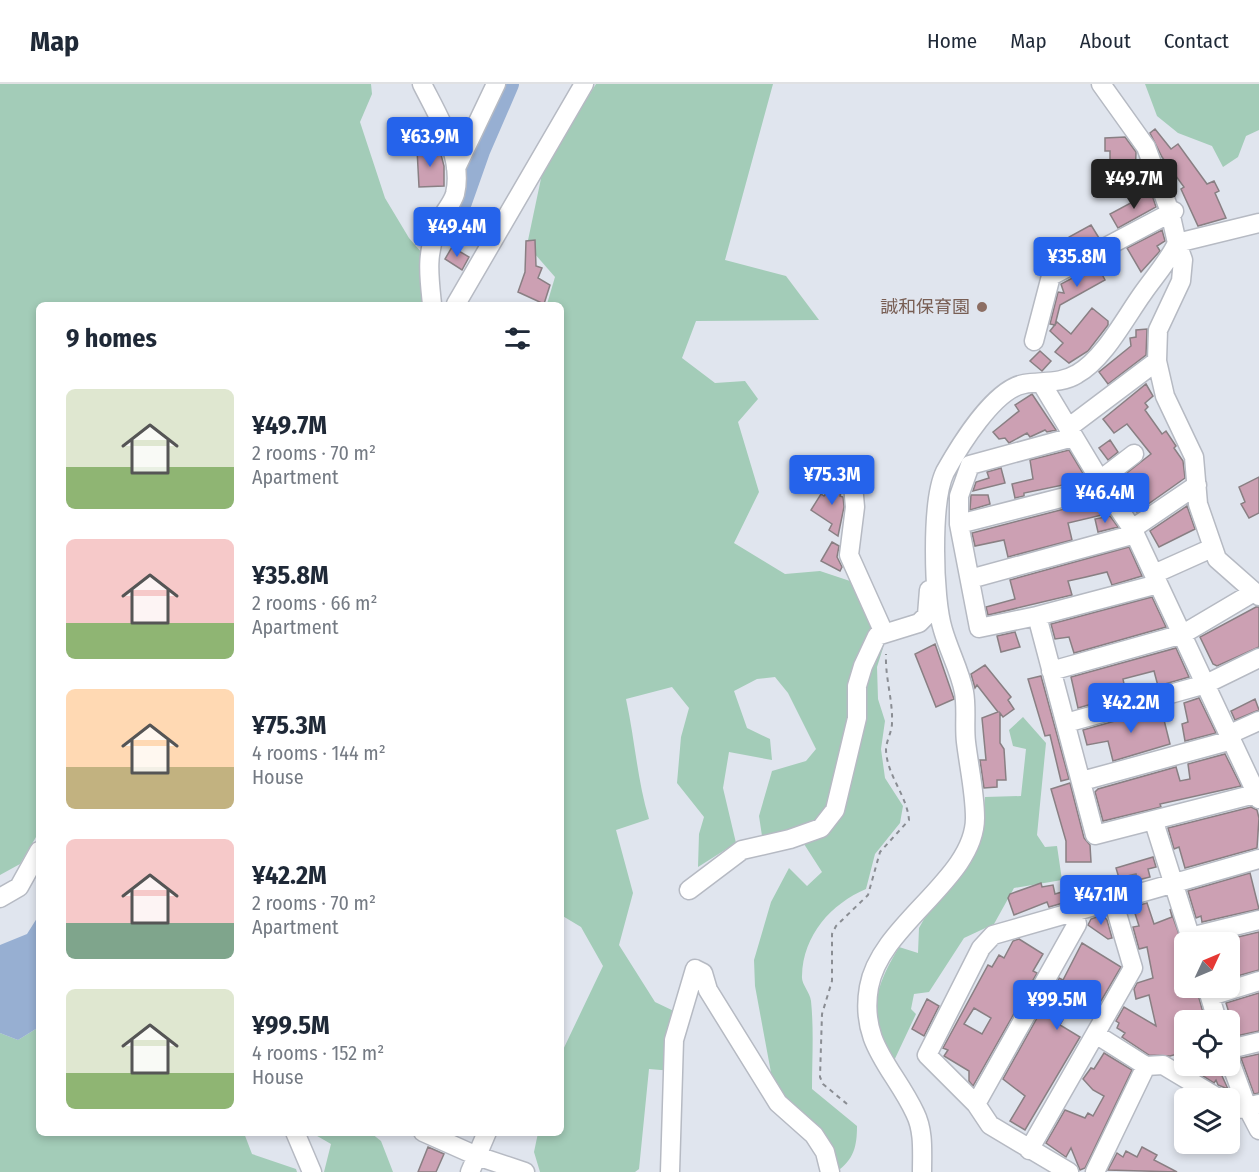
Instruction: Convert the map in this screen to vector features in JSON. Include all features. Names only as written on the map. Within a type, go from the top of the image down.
[{"type":"street","points":[[422,84],[450,142],[456,168],[455,195],[437,226],[428,258],[432,302]]},
{"type":"street","points":[[456,168],[496,84]]},
{"type":"street","points":[[1051,671],[1183,634],[1256,594],[1217,559],[1212,548],[1198,504],[1194,457],[1165,396],[1157,361],[1158,330],[1181,281],[1183,260],[1177,243],[1172,211],[1154,162],[1143,141],[1101,84]]},
{"type":"street","points":[[457,302],[581,85]]},
{"type":"street","points":[[1034,341],[1052,276],[1172,211]]},
{"type":"street","points":[[922,1172],[922,1135],[915,1113],[873,1045],[868,1002],[869,987],[880,955],[952,871],[972,838],[975,822],[966,739],[964,693],[942,628],[936,569],[937,508],[940,487],[955,454],[998,398],[1014,387],[1042,384],[1066,378],[1088,366],[1122,324],[1177,243],[1259,223]]},
{"type":"street","points":[[1157,361],[1070,432],[970,465],[959,496],[959,524],[979,628],[1037,616],[1156,579],[1212,548]]},
{"type":"street","points":[[1037,616],[1095,835],[1258,795],[1133,530],[1042,384]]},
{"type":"street","points":[[959,524],[1102,483],[1134,454]]},
{"type":"street","points":[[853,485],[855,507],[849,555],[853,570],[884,633]]},
{"type":"street","points":[[970,579],[1128,536],[1133,530],[1197,485]]},
{"type":"street","points":[[689,890],[742,850],[790,839],[821,828],[836,810],[857,718],[857,686],[862,666],[877,636],[919,623],[927,615],[930,580],[936,569]]},
{"type":"street","points":[[1066,723],[1206,684],[1259,658]]},
{"type":"street","points":[[1082,781],[1231,737],[1259,721]]},
{"type":"street","points":[[1154,822],[1188,932]]},
{"type":"street","points":[[0,898],[19,887],[36,856]]},
{"type":"street","points":[[1069,1172],[990,1125],[976,1104],[927,1055],[981,948],[993,935],[1259,859]]},
{"type":"street","points":[[1029,1150],[1097,1035],[1133,968],[1113,900]]},
{"type":"street","points":[[976,1104],[1077,924],[1074,911]]},
{"type":"street","points":[[1218,932],[1259,920]]},
{"type":"street","points":[[670,1172],[674,1040],[695,969],[703,973],[708,990],[778,1103],[814,1135],[825,1152],[830,1172]]},
{"type":"street","points":[[1240,985],[1259,981]]},
{"type":"street","points":[[1097,1035],[1198,1088]]},
{"type":"street","points":[[1240,1047],[1259,1042]]},
{"type":"street","points":[[1095,1172],[1155,1066],[1174,1062]]},
{"type":"street","points":[[1235,1076],[1245,1105],[1259,1130]]},
{"type":"street","points":[[297,1136],[312,1172]]},
{"type":"street","points":[[429,1136],[474,1164],[525,1172]]},
{"type":"street","points":[[474,1164],[485,1136]]},
{"type":"path","points":[[847,1104],[823,1084],[820,1077],[822,1014],[832,981],[832,934],[836,926],[868,895],[879,852],[909,820],[908,805],[892,774],[886,750],[892,724],[885,676],[887,644],[884,633]]},
{"type":"green space","points":[[0,84],[371,84],[372,94],[360,122],[385,198],[409,238],[422,253],[427,302],[36,302],[36,837],[20,864],[0,875]]},
{"type":"green space","points":[[596,84],[773,84],[725,260],[786,276],[819,320],[696,321],[682,358],[715,383],[745,381],[758,399],[738,422],[759,492],[734,543],[785,574],[820,571],[853,582],[877,629],[850,721],[834,794],[822,817],[805,825],[762,836],[759,816],[772,771],[806,761],[816,749],[788,693],[775,677],[757,679],[734,691],[747,728],[770,739],[772,760],[729,752],[723,788],[736,843],[698,867],[699,834],[704,817],[677,783],[681,737],[689,708],[672,687],[626,699],[649,819],[616,830],[633,893],[619,945],[655,1002],[678,1013],[673,1071],[649,1069],[639,1169],[635,1172],[540,1172],[534,1152],[537,1136],[564,1136],[564,1048],[603,966],[581,927],[564,917],[564,302],[548,302],[555,277],[527,245],[543,169]]},
{"type":"green space","points":[[1145,84],[1259,84],[1259,130],[1246,136],[1238,157],[1223,167],[1212,146],[1178,133],[1157,116]]},
{"type":"green space","points":[[880,637],[883,648],[877,667],[878,699],[885,721],[881,749],[885,778],[903,806],[900,823],[875,854],[866,889],[841,903],[813,934],[804,961],[802,976],[811,1001],[812,1089],[857,1126],[851,1157],[836,1172],[782,1099],[772,1078],[755,986],[754,960],[771,902],[789,868],[807,886],[822,872],[804,844],[825,830],[861,691]]},
{"type":"green space","points":[[1023,717],[1046,743],[1037,835],[1045,847],[1057,846],[1062,880],[1014,888],[994,924],[964,938],[929,992],[914,994],[911,1009],[916,1014],[892,1065],[884,1048],[876,1019],[878,992],[883,978],[899,947],[918,953],[919,928],[932,905],[973,853],[982,831],[985,797],[1021,796],[1026,749],[1013,746],[1009,730]]},
{"type":"green space","points":[[36,1029],[36,1136],[245,1136],[252,1154],[296,1169],[297,1172],[0,1172],[0,1033],[18,1040]]},
{"type":"green space","points":[[317,1136],[375,1136],[381,1141],[393,1172],[324,1172],[331,1144]]},
{"type":"water","points":[[36,920],[36,1029],[18,1040],[0,1033],[0,945],[27,934]]},
{"type":"building","points":[[1155,129],[1171,149],[1178,144],[1207,184],[1214,181],[1219,191],[1215,193],[1226,218],[1198,226],[1181,189],[1184,187],[1162,157],[1150,133]]},
{"type":"building","points":[[1125,137],[1136,152],[1135,178],[1110,178],[1110,151],[1105,151],[1105,138]]},
{"type":"building","points":[[439,147],[444,166],[444,186],[419,187],[417,149]]},
{"type":"building","points":[[1151,192],[1156,207],[1118,228],[1110,214]]},
{"type":"building","points":[[1091,225],[1099,238],[1057,260],[1059,251],[1069,237]]},
{"type":"building","points":[[1162,230],[1165,241],[1157,246],[1160,251],[1141,272],[1127,248]]},
{"type":"building","points":[[535,240],[536,266],[542,268],[538,278],[550,285],[545,302],[518,292],[525,272],[526,241]]},
{"type":"building","points":[[452,247],[469,257],[462,270],[445,259]]},
{"type":"building","points":[[1097,265],[1105,280],[1060,305],[1055,325],[1050,324],[1058,292],[1064,293],[1061,284]]},
{"type":"building","points":[[1092,308],[1108,321],[1108,325],[1088,351],[1069,363],[1055,352],[1063,343],[1050,331],[1057,322],[1071,334]]},
{"type":"building","points":[[1147,329],[1146,355],[1108,384],[1099,372],[1131,346],[1130,338],[1136,337],[1136,330]]},
{"type":"building","points":[[1040,351],[1051,361],[1042,371],[1030,361]]},
{"type":"building","points":[[1146,384],[1153,396],[1145,403],[1148,407],[1145,410],[1162,434],[1166,431],[1176,446],[1174,448],[1183,461],[1185,478],[1137,512],[1118,480],[1151,454],[1127,424],[1114,433],[1103,419]]},
{"type":"building","points":[[1032,394],[1056,430],[1047,432],[1045,430],[1030,437],[1027,433],[1009,443],[1005,438],[999,439],[993,432],[1019,411],[1015,405]]},
{"type":"building","points":[[1110,440],[1118,452],[1108,460],[1099,448]]},
{"type":"building","points":[[1069,450],[1087,480],[1024,493],[1024,496],[1015,498],[1012,484],[1033,479],[1030,460]]},
{"type":"building","points":[[1001,468],[1005,483],[973,491],[976,482],[989,478],[987,472]]},
{"type":"building","points":[[843,474],[846,476],[840,496],[843,497],[844,507],[838,536],[829,530],[832,524],[811,510],[821,494],[824,496]]},
{"type":"building","points":[[1259,477],[1259,513],[1249,518],[1241,504],[1245,502],[1239,487]]},
{"type":"building","points":[[971,495],[988,495],[990,504],[970,510]]},
{"type":"building","points":[[1099,500],[1102,515],[1068,523],[1072,540],[1008,557],[1004,540],[975,546],[972,533]]},
{"type":"building","points":[[1187,506],[1195,529],[1159,547],[1150,531]]},
{"type":"building","points":[[1110,516],[1118,527],[1098,532],[1095,519]]},
{"type":"building","points":[[832,542],[839,546],[837,557],[842,567],[840,571],[821,561]]},
{"type":"building","points":[[1129,547],[1142,576],[1112,585],[1107,572],[1068,581],[1072,595],[988,615],[986,607],[1015,599],[1010,580]]},
{"type":"building","points":[[1152,597],[1166,627],[1074,653],[1069,637],[1055,639],[1051,624]]},
{"type":"building","points":[[1259,607],[1259,647],[1217,666],[1213,664],[1200,637]]},
{"type":"building","points":[[1015,632],[1020,647],[1001,652],[997,636]]},
{"type":"building","points":[[935,644],[954,699],[936,707],[915,654]]},
{"type":"building","points":[[1176,648],[1189,677],[1158,686],[1154,671],[1123,679],[1126,694],[1078,708],[1071,677]]},
{"type":"building","points":[[985,665],[1011,697],[1008,700],[1014,709],[1003,717],[1000,713],[1000,743],[1004,749],[1006,780],[997,780],[997,787],[984,788],[980,760],[986,760],[982,718],[998,712],[977,685],[975,688],[971,674]]},
{"type":"building","points":[[1041,676],[1069,779],[1061,781],[1050,735],[1045,736],[1028,679]]},
{"type":"building","points":[[1199,698],[1216,733],[1185,741],[1182,724],[1188,722],[1184,703]]},
{"type":"building","points":[[1255,699],[1259,710],[1235,720],[1231,711]]},
{"type":"building","points":[[1161,708],[1170,744],[1113,761],[1108,741],[1087,745],[1083,730]]},
{"type":"building","points":[[1225,754],[1241,786],[1160,804],[1161,807],[1103,821],[1095,792],[1098,789],[1176,767],[1180,781],[1190,779],[1188,764]]},
{"type":"building","points":[[1070,783],[1084,838],[1090,845],[1091,862],[1066,862],[1066,841],[1051,789]]},
{"type":"building","points":[[1251,807],[1257,810],[1259,818],[1257,848],[1185,868],[1179,847],[1174,849],[1168,828]]},
{"type":"building","points":[[1153,857],[1156,867],[1148,869],[1150,877],[1138,880],[1136,874],[1119,878],[1116,868]]},
{"type":"building","points":[[1250,873],[1259,909],[1202,922],[1201,916],[1196,918],[1188,891]]},
{"type":"building","points":[[1099,881],[1101,892],[1049,907],[1047,902],[1014,915],[1008,898],[1010,894],[1041,883],[1042,887],[1053,885],[1055,894]]},
{"type":"building","points":[[1147,903],[1154,924],[1172,917],[1170,909],[1178,932],[1174,932],[1174,998],[1199,998],[1202,1010],[1174,1010],[1174,1055],[1170,1056],[1149,1055],[1122,1037],[1125,1033],[1117,1028],[1119,1023],[1116,1021],[1124,1007],[1156,1026],[1149,995],[1136,999],[1134,989],[1137,983],[1153,978],[1147,947],[1139,949],[1133,927],[1139,926],[1133,907]]},
{"type":"building","points":[[1103,915],[1107,920],[1112,938],[1108,939],[1088,925],[1091,919]]},
{"type":"building","points":[[1259,932],[1259,970],[1240,975],[1240,937]]},
{"type":"building","points":[[1019,939],[1043,954],[1033,971],[1037,973],[973,1086],[969,1081],[969,1071],[944,1056],[948,1050],[943,1048],[988,965],[992,967],[999,955],[1004,958],[1013,941]],"holes":[[[974,1008],[991,1018],[982,1034],[964,1024]]]},
{"type":"building","points":[[1082,943],[1121,967],[1101,1001],[1094,997],[1082,1015],[1070,1007],[1060,1025],[1080,1037],[1025,1130],[1010,1121],[1025,1096],[1003,1079],[1042,1009],[1045,1011],[1058,989],[1055,987],[1059,978],[1063,980]]},
{"type":"building","points":[[1259,993],[1259,1031],[1240,1035],[1240,1010],[1228,1010],[1226,1003]]},
{"type":"building","points":[[927,999],[939,1006],[924,1036],[912,1029]]},
{"type":"building","points":[[1104,1053],[1132,1070],[1085,1168],[1080,1170],[1071,1148],[1066,1157],[1046,1143],[1065,1110],[1085,1118],[1088,1113],[1093,1116],[1104,1096],[1093,1090],[1083,1079],[1091,1068],[1094,1069]]},
{"type":"building","points":[[1259,1054],[1259,1093],[1254,1094],[1241,1058]]},
{"type":"building","points":[[1203,1076],[1222,1076],[1228,1088],[1218,1085],[1216,1080],[1214,1083]]},
{"type":"building","points":[[428,1147],[444,1154],[436,1172],[418,1172]]},
{"type":"building","points":[[1142,1147],[1157,1155],[1154,1160],[1177,1172],[1108,1170],[1117,1153],[1123,1157],[1126,1151],[1137,1157]]},
{"type":"waterway","points":[[450,219],[461,202],[479,151],[508,84]]},
{"type":"place","name":"誠和保育園","points":[[982,307]]}]
